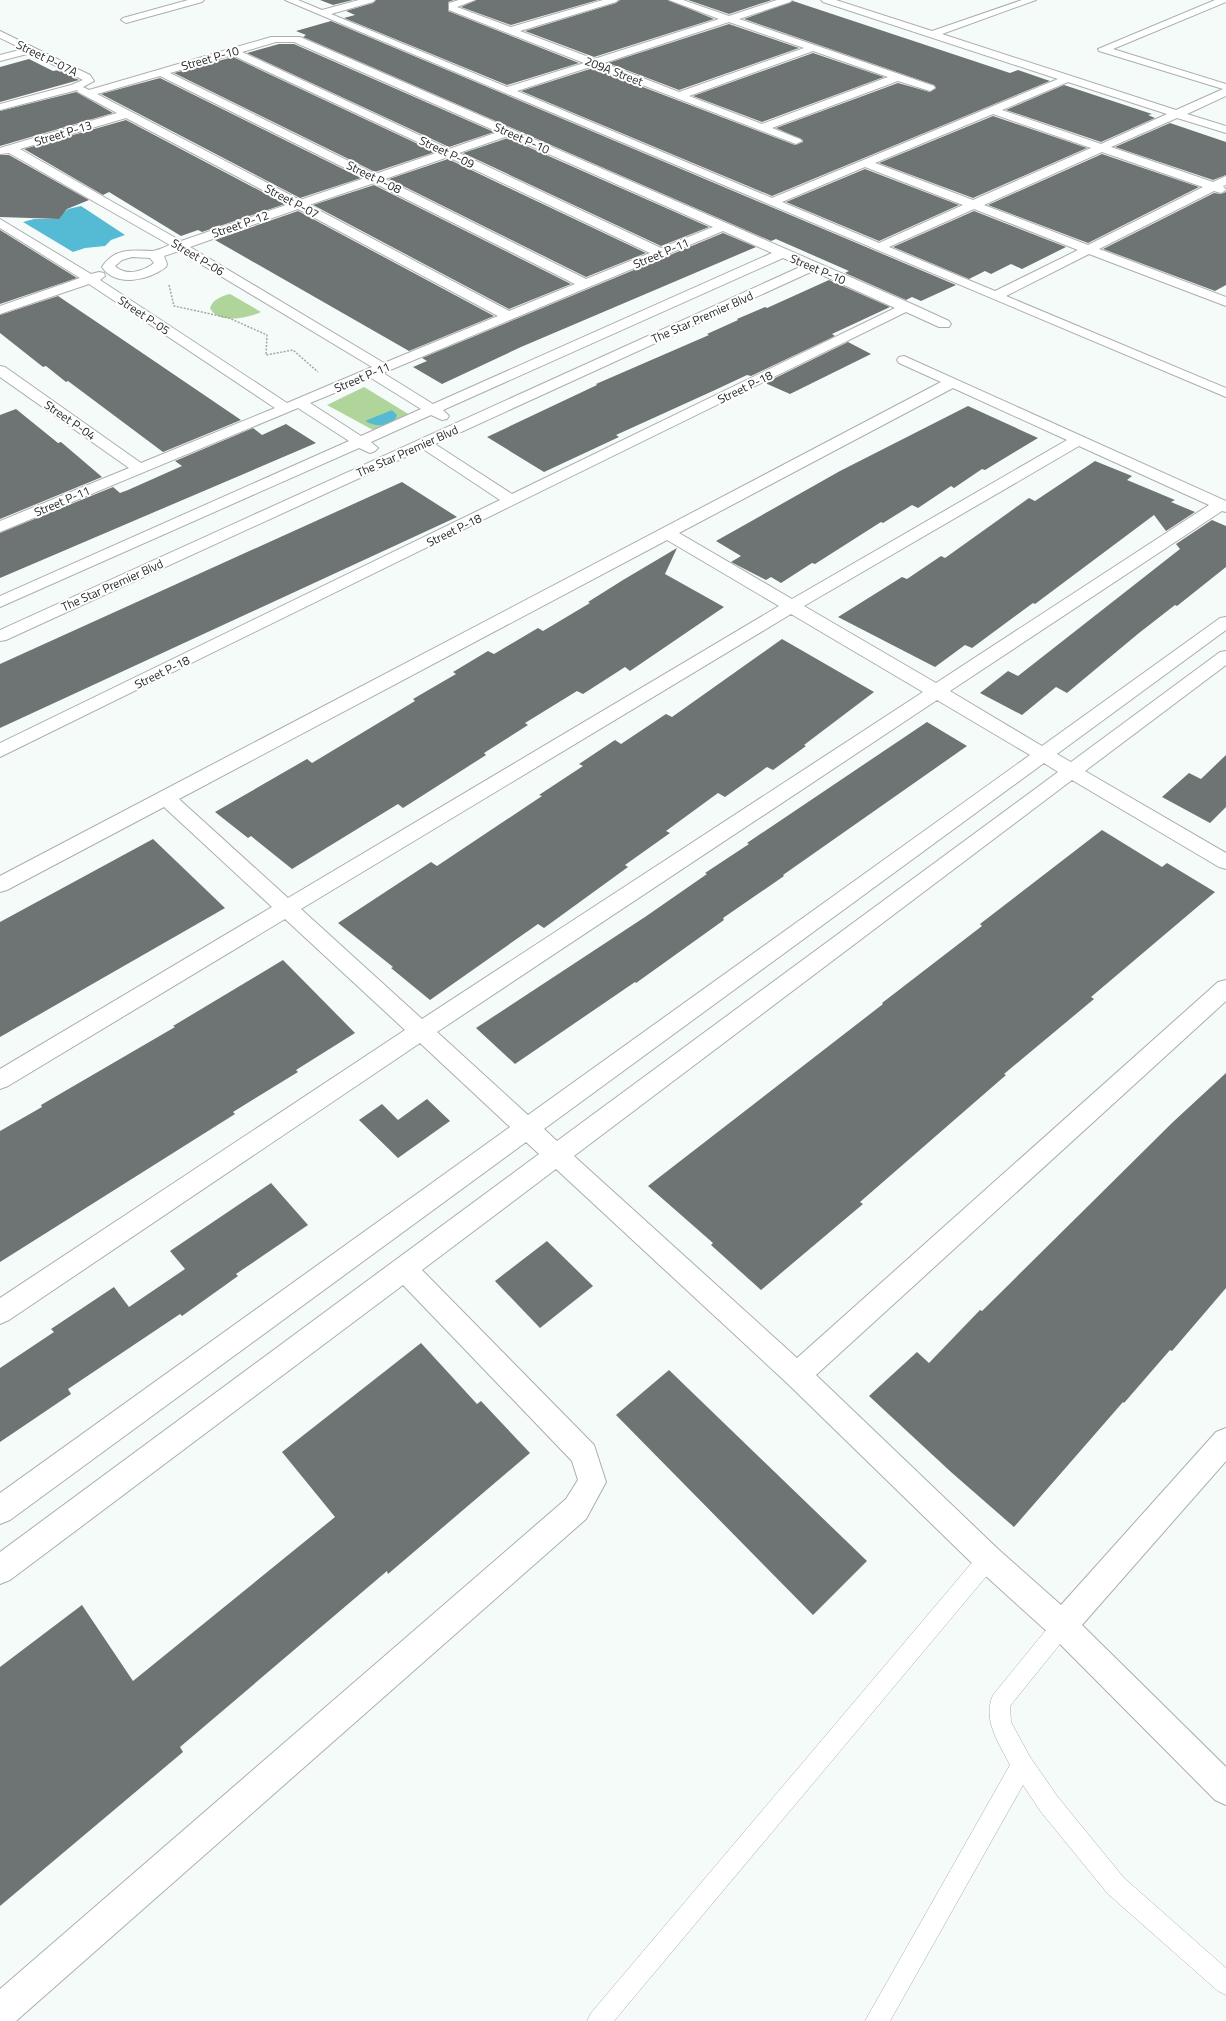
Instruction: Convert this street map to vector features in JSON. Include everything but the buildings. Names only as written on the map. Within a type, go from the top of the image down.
[{"type":"street","points":[[126,20],[199,0]]},
{"type":"street","points":[[290,0],[1226,393]]},
{"type":"street","points":[[322,13],[370,0]]},
{"type":"street","name":"209A Street","points":[[470,0],[452,5],[452,8],[796,141]]},
{"type":"street","points":[[510,31],[613,0]]},
{"type":"street","points":[[674,0],[930,88]]},
{"type":"street","points":[[502,89],[766,0]]},
{"type":"street","points":[[588,61],[787,0]]},
{"type":"street","points":[[826,0],[1226,130]]},
{"type":"street","points":[[933,34],[1031,0]]},
{"type":"street","points":[[1223,0],[1103,49],[1226,87]]},
{"type":"street","name":"Street P-07A","points":[[0,34],[86,77],[89,80],[83,88]]},
{"type":"street","name":"Street P-10","points":[[0,107],[161,72],[275,39],[296,38],[944,324]]},
{"type":"street","points":[[678,96],[814,48]]},
{"type":"street","points":[[1,58],[32,50]]},
{"type":"street","name":"Street P-09","points":[[233,51],[661,253]]},
{"type":"street","name":"Street P-08","points":[[161,72],[586,284]]},
{"type":"street","points":[[762,128],[898,77]]},
{"type":"street","points":[[772,202],[1067,79]]},
{"type":"street","name":"Street P-07","points":[[83,88],[126,114],[509,316]]},
{"type":"street","points":[[879,247],[1226,92]]},
{"type":"street","points":[[992,110],[1226,190]]},
{"type":"street","name":"Street P-13","points":[[6,150],[126,114]]},
{"type":"street","name":"Street P-12","points":[[154,255],[509,132]]},
{"type":"street","name":"Street P-06","points":[[6,150],[180,246],[378,370],[432,409],[460,427]]},
{"type":"street","points":[[865,163],[1225,302]]},
{"type":"street","points":[[996,296],[1226,180]]},
{"type":"street","name":"Street P-05","points":[[0,223],[90,279],[286,409]]},
{"type":"street","name":"Street P-11","points":[[0,527],[723,227]]},
{"type":"street","points":[[143,253],[154,255],[160,259],[161,264],[150,272],[132,276],[120,275],[112,272],[108,267],[111,261],[119,256],[143,253]]},
{"type":"street","name":"The Star Premier Blvd","points":[[0,602],[783,253]]},
{"type":"street","name":"The Star Premier Blvd","points":[[0,636],[813,266]]},
{"type":"street","points":[[0,310],[112,272]]},
{"type":"street","name":"Street P-18","points":[[0,751],[907,307]]},
{"type":"street","points":[[904,360],[1223,506]]},
{"type":"street","name":"Street P-04","points":[[0,370],[140,469]]},
{"type":"street","points":[[0,885],[953,382]]},
{"type":"street","points":[[300,403],[387,460]]},
{"type":"street","points":[[0,1080],[792,606],[1078,440]]},
{"type":"street","points":[[424,443],[512,501]]},
{"type":"street","points":[[0,1312],[421,1031],[936,691],[1223,506]]},
{"type":"street","points":[[668,533],[1226,862]]},
{"type":"street","points":[[0,1510],[1226,622]]},
{"type":"street","points":[[0,1570],[1226,656]]},
{"type":"street","points":[[166,798],[797,1374],[988,1559],[1062,1626],[1226,1789]]},
{"type":"street","points":[[797,1374],[1226,988]]},
{"type":"street","points":[[0,2012],[576,1509],[592,1482],[584,1454],[404,1269]]},
{"type":"street","points":[[1062,1626],[1226,1441]]},
{"type":"lane","points":[[599,2021],[988,1559]]},
{"type":"lane","points":[[1062,1626],[1000,1702],[1000,1724],[1022,1765],[1049,1804],[1116,1886],[1226,1983]]},
{"type":"lane","points":[[877,2021],[1022,1765]]},
{"type":"path","points":[[168,282],[174,306],[229,318],[267,335],[266,355],[292,350],[336,388]]},
{"type":"green space","points":[[230,294],[261,312],[234,319],[220,317],[210,308],[211,305],[221,297]]},
{"type":"green space","points":[[364,387],[410,415],[373,430],[327,405]]},
{"type":"water","points":[[81,206],[125,235],[111,240],[105,246],[85,248],[73,252],[23,222],[34,219],[57,219],[68,209]]},
{"type":"water","points":[[392,410],[397,415],[396,418],[390,423],[377,425],[365,421]]}]
